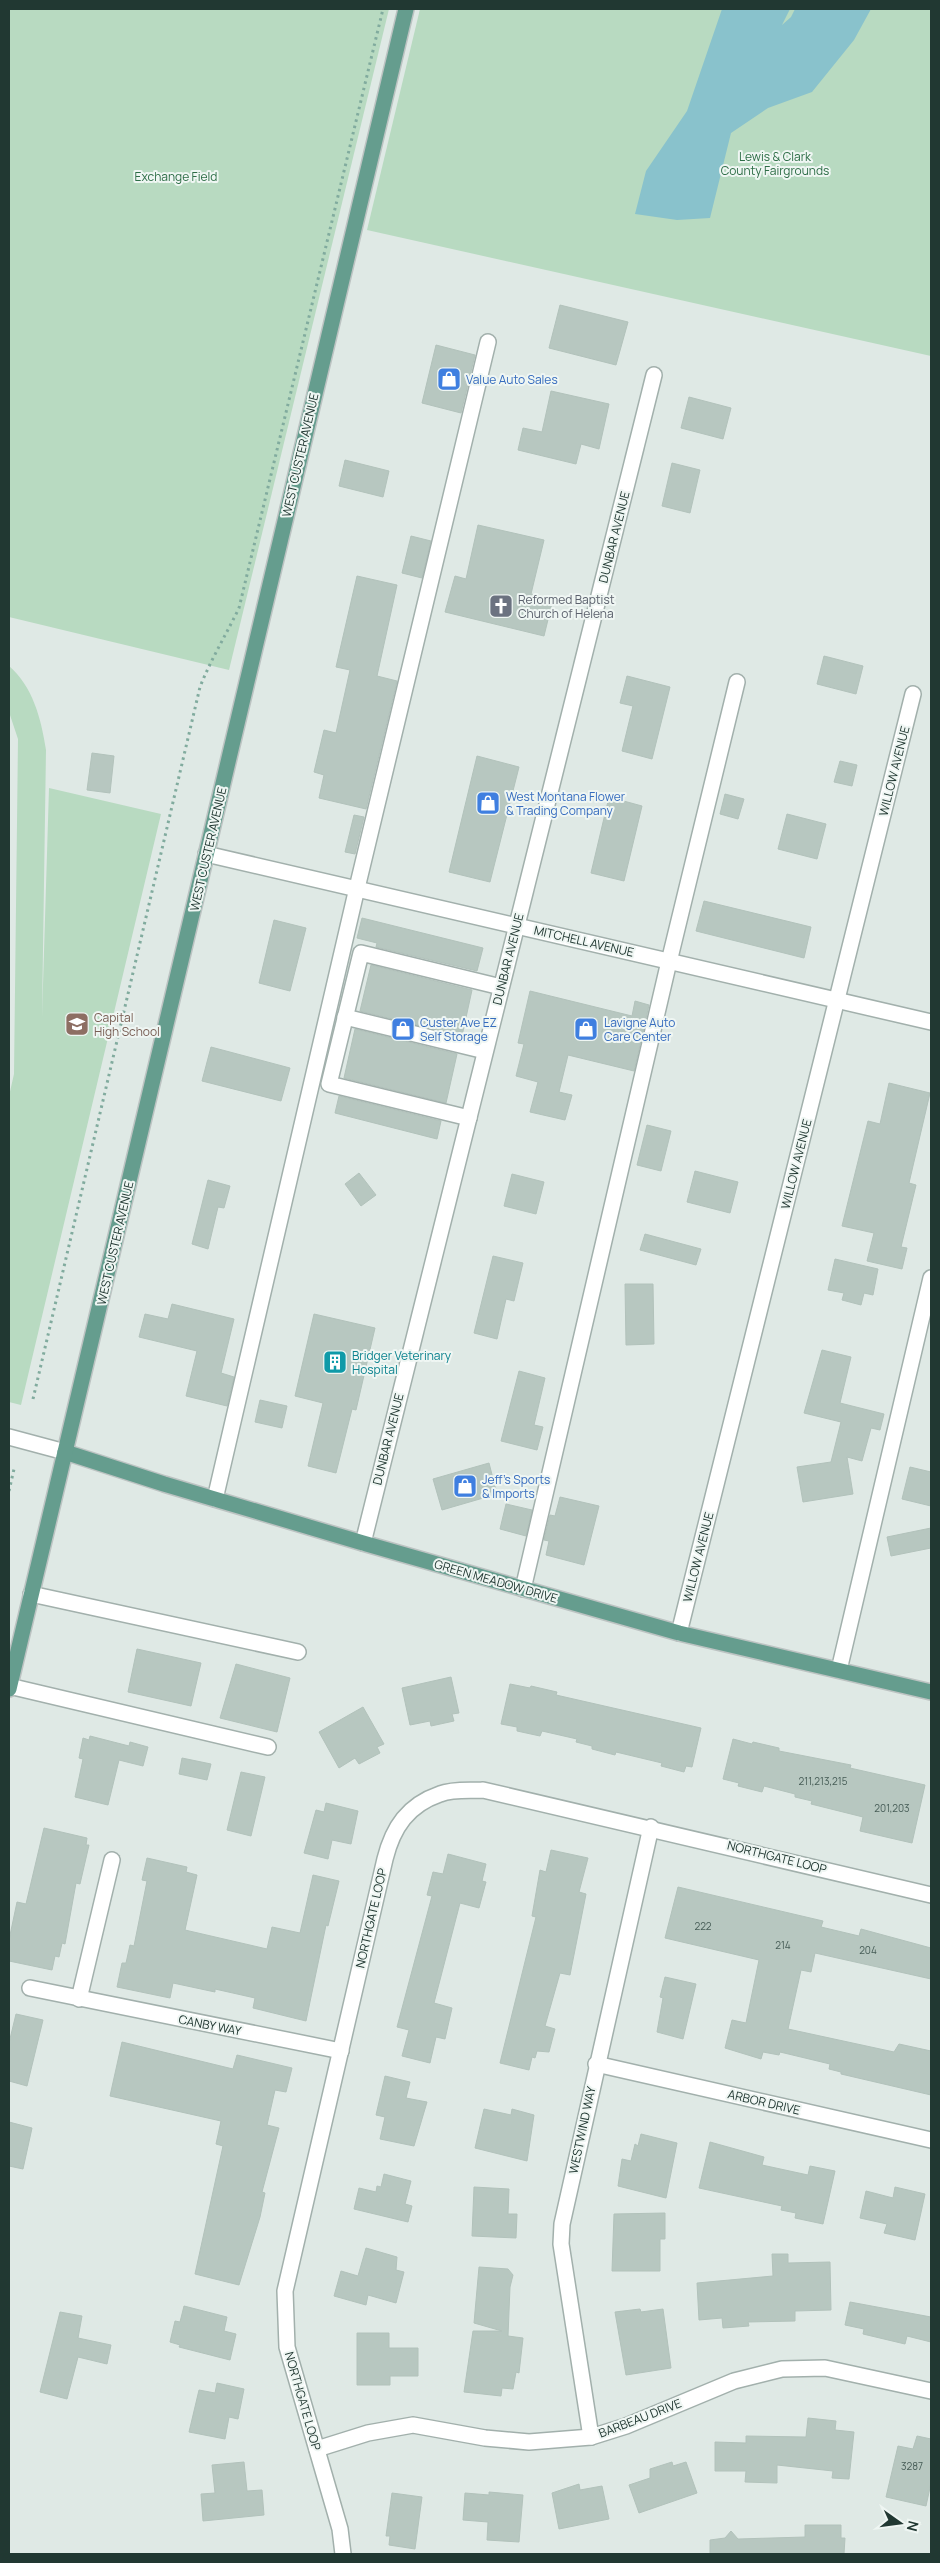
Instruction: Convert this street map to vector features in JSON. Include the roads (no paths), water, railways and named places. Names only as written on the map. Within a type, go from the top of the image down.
[{"type":"main road","name":"WEST CUSTER AVENUE","points":[[9,1688],[406,9]]},
{"type":"main road","name":"GREEN MEADOW DRIVE","points":[[65,1452],[362,1543],[679,1633],[931,1692]]},
{"type":"street","points":[[215,1499],[357,888],[488,342]]},
{"type":"street","name":"DUNBAR AVENUE","points":[[362,1543],[654,375]]},
{"type":"street","points":[[523,1589],[737,682]]},
{"type":"street","name":"WILLOW AVENUE","points":[[679,1633],[913,694]]},
{"type":"street","name":"MITCHELL AVENUE","points":[[206,854],[931,1022]]},
{"type":"street","points":[[469,1118],[329,1084],[345,1017],[361,953],[501,988]]},
{"type":"street","points":[[345,1017],[485,1052]]},
{"type":"street","points":[[839,1670],[931,1278]]},
{"type":"street","points":[[9,1437],[65,1452]]},
{"type":"street","points":[[32,1594],[298,1652]]},
{"type":"street","points":[[9,1688],[268,1747]]},
{"type":"street","name":"NORTHGATE LOOP","points":[[343,2554],[340,2529],[287,2347],[285,2291],[386,1854],[398,1823],[418,1804],[442,1793],[483,1790],[651,1827],[931,1894]]},
{"type":"street","name":"WESTWIND WAY","points":[[591,2437],[561,2238],[562,2222],[596,2064],[651,1827]]},
{"type":"street","points":[[79,1999],[112,1860]]},
{"type":"street","name":"CANBY WAY","points":[[30,1988],[340,2052]]},
{"type":"street","name":"ARBOR DRIVE","points":[[596,2064],[931,2140]]},
{"type":"street","name":"BARBEAU DRIVE","points":[[317,2449],[368,2434],[413,2425],[485,2438],[529,2442],[591,2437],[626,2426],[734,2382],[782,2369],[825,2368],[931,2390]]},
{"type":"water","points":[[722,9],[790,9],[782,25],[791,17],[795,9],[871,9],[854,40],[812,92],[768,108],[731,133],[710,218],[677,220],[635,214],[646,171],[687,111]]},
{"type":"place","name":"Value Auto Sales","points":[[449,379]]},
{"type":"place","name":"Reformed Baptist Church of Helena","points":[[501,606]]},
{"type":"place","name":"West Montana Flower & Trading Company","points":[[488,803]]},
{"type":"place","name":"Capital High School","points":[[77,1024]]},
{"type":"place","name":"Custer Ave EZ Self Storage","points":[[403,1029]]},
{"type":"place","name":"Lavigne Auto Care Center","points":[[586,1029]]},
{"type":"place","name":"Bridger Veterinary Hospital","points":[[335,1362]]},
{"type":"place","name":"Jeff's Sports & Imports","points":[[465,1486]]},
{"type":"park label","name":"Lewis & Clark County Fairgrounds","points":[[775,163]]},
{"type":"park label","name":"Exchange Field","points":[[176,176]]}]
